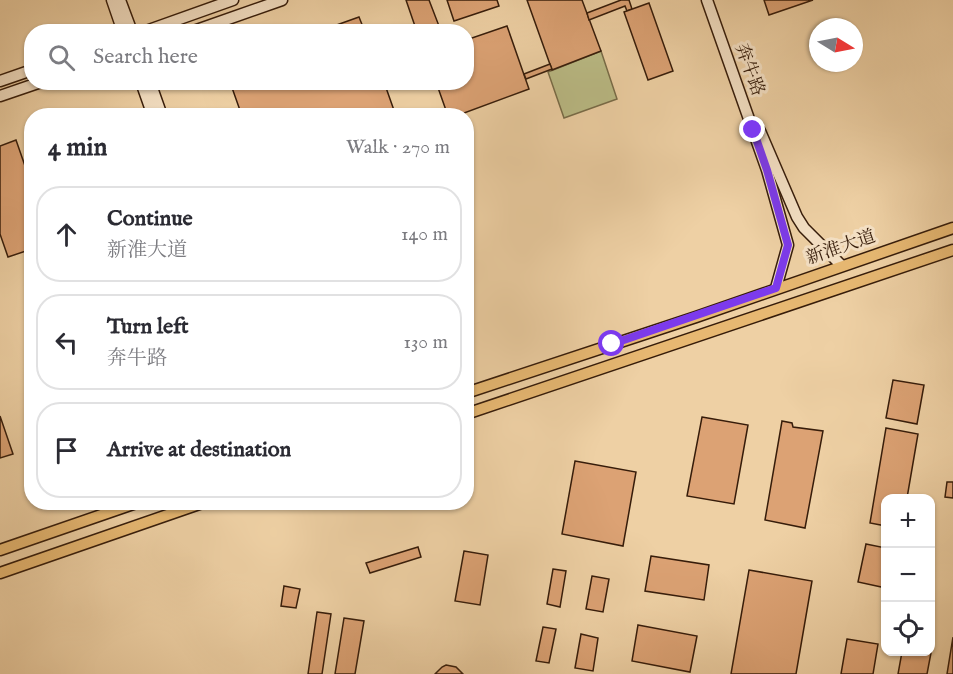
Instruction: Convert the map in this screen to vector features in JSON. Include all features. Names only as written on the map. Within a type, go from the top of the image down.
[{"type":"main road","name":"新淮大道","points":[[474,390],[953,228]]},
{"type":"main road","name":"新淮大道","points":[[474,411],[953,250]]},
{"type":"main road","points":[[0,550],[116,510]]},
{"type":"main road","points":[[0,573],[182,510]]},
{"type":"street","points":[[112,0],[120,24]]},
{"type":"street","points":[[120,0],[129,24]]},
{"type":"street","points":[[166,24],[233,0]]},
{"type":"street","points":[[214,24],[282,0]]},
{"type":"street","name":"奔牛路","points":[[706,0],[767,170],[788,245],[776,288]]},
{"type":"street","name":"奔牛路","points":[[713,0],[759,128],[797,217],[804,228],[841,265]]},
{"type":"street","points":[[0,81],[24,73]]},
{"type":"street","points":[[0,96],[24,88]]},
{"type":"street","points":[[144,90],[150,108]]},
{"type":"street","points":[[153,90],[159,108]]},
{"type":"green space","points":[[601,51],[617,99],[564,118],[548,72]]},
{"type":"building","points":[[406,0],[429,0],[438,24],[414,24]]},
{"type":"building","points":[[447,0],[497,0],[499,6],[454,21]]},
{"type":"building","points":[[527,0],[582,0],[601,51],[552,70]]},
{"type":"building","points":[[621,0],[629,0],[632,9],[627,11],[625,6],[589,20],[587,13]]},
{"type":"building","points":[[764,0],[813,0],[769,15]]},
{"type":"building","points":[[649,3],[673,71],[648,80],[624,12]]},
{"type":"building","points":[[359,17],[362,24],[339,24]]},
{"type":"building","points":[[507,26],[529,89],[474,109],[445,108],[439,90],[474,90],[474,37]]},
{"type":"building","points":[[550,64],[552,69],[526,79],[524,74]]},
{"type":"building","points":[[233,90],[387,90],[393,108],[239,108]]},
{"type":"building","points":[[16,140],[24,163],[24,252],[8,257],[0,234],[0,146]]},
{"type":"building","points":[[893,380],[924,385],[917,424],[886,418]]},
{"type":"building","points":[[0,416],[13,454],[0,458]]},
{"type":"building","points":[[702,417],[748,425],[734,504],[687,496]]},
{"type":"building","points":[[782,421],[792,423],[793,427],[823,431],[805,528],[765,520]]},
{"type":"building","points":[[886,428],[918,434],[908,494],[881,494],[881,525],[870,523]]},
{"type":"building","points":[[575,461],[636,472],[623,546],[562,534]]},
{"type":"building","points":[[947,482],[953,482],[953,498],[945,497]]},
{"type":"building","points":[[866,544],[881,547],[881,587],[858,582]]},
{"type":"building","points":[[418,547],[421,557],[370,573],[366,563]]},
{"type":"building","points":[[464,551],[488,555],[480,605],[455,601]]},
{"type":"building","points":[[651,556],[709,565],[704,600],[645,591]]},
{"type":"building","points":[[553,569],[566,571],[560,607],[547,604]]},
{"type":"building","points":[[749,570],[812,581],[796,674],[731,674]]},
{"type":"building","points":[[592,576],[609,579],[603,612],[586,609]]},
{"type":"building","points":[[284,586],[300,589],[296,608],[281,606]]},
{"type":"building","points":[[317,612],[331,614],[322,674],[308,674]]},
{"type":"building","points":[[344,618],[364,621],[355,674],[335,674]]},
{"type":"building","points":[[638,625],[697,636],[690,672],[632,661]]},
{"type":"building","points":[[543,627],[556,629],[549,663],[536,661]]},
{"type":"building","points":[[581,634],[598,638],[593,671],[575,668]]},
{"type":"building","points":[[953,637],[953,674],[947,674]]},
{"type":"building","points":[[847,639],[878,644],[873,674],[841,674]]},
{"type":"building","points":[[901,656],[930,656],[927,674],[898,674]]},
{"type":"building","points":[[446,665],[456,667],[463,674],[435,674]]},
{"type":"route","points":[[612,344],[776,288],[788,245],[753,130]]}]
